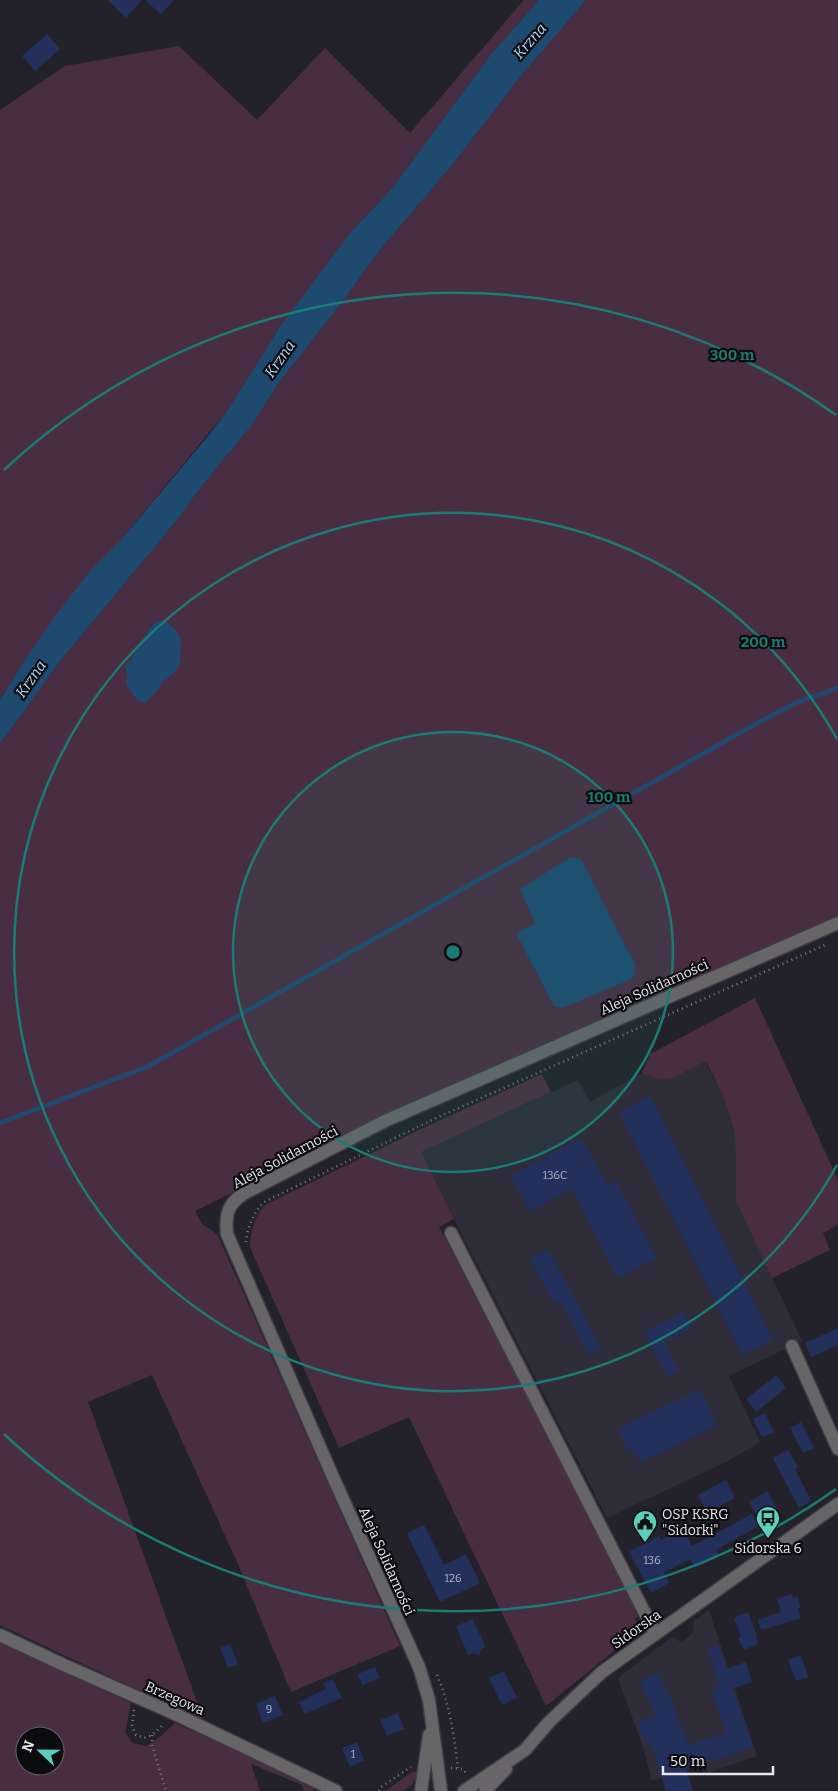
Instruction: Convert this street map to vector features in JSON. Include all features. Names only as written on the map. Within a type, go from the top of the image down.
[{"type":"street","name":"Aleja Solidarności","points":[[431,1720],[429,1700],[419,1667],[333,1477],[227,1234],[226,1224],[230,1205],[236,1198],[245,1193],[386,1121],[838,923]]},
{"type":"street","points":[[452,1233],[655,1633]]},
{"type":"street","points":[[792,1346],[838,1449]]},
{"type":"street","name":"Sidorska","points":[[464,1791],[525,1750],[549,1722],[602,1672],[838,1504]]},
{"type":"street","name":"Brzegowa","points":[[0,1635],[173,1713],[336,1791]]},
{"type":"street","points":[[431,1720],[420,1791],[436,1791]]},
{"type":"street","points":[[431,1720],[441,1791]]},
{"type":"street","points":[[485,1791],[525,1750]]},
{"type":"path","points":[[248,1249],[246,1241],[251,1226],[258,1208],[266,1201],[434,1119],[829,943]]},
{"type":"path","points":[[433,1668],[441,1685],[453,1724],[458,1768]]},
{"type":"path","points":[[136,1697],[132,1725],[136,1735],[144,1738],[152,1735],[173,1713]]},
{"type":"path","points":[[152,1735],[152,1745],[166,1791]]},
{"type":"path","points":[[379,1791],[381,1787],[411,1767],[420,1767]]},
{"type":"path","points":[[444,1767],[463,1769],[468,1774]]},
{"type":"shaded area","points":[[524,0],[539,0],[491,54],[394,186],[351,232],[281,325],[227,411],[23,663],[0,700],[0,110],[65,66],[179,46],[257,120],[325,48],[410,133]]},
{"type":"shaded area","points":[[586,0],[838,0],[838,916],[405,1108],[195,1211],[202,1224],[218,1236],[400,1646],[291,1692],[237,1562],[152,1375],[88,1402],[204,1721],[0,1625],[0,744],[61,660],[173,525],[205,482],[252,425],[278,384],[343,301],[379,251],[453,164],[521,76]]},
{"type":"shaded area","points":[[755,998],[838,1180],[838,1225],[823,1233],[830,1250],[772,1278],[736,1201],[735,1133],[724,1098],[706,1061],[673,1078],[660,1080],[642,1073],[650,1054]]},
{"type":"shaded area","points":[[705,1061],[724,1098],[735,1133],[736,1201],[802,1341],[729,1376],[760,1442],[726,1462],[607,1518],[420,1152],[578,1080],[590,1102],[642,1073],[660,1080],[673,1078]]},
{"type":"shaded area","points":[[542,1074],[551,1092],[421,1152],[454,1219],[439,1227],[611,1558],[638,1617],[635,1618],[637,1628],[630,1638],[546,1706],[409,1417],[339,1448],[250,1247],[254,1225],[265,1205],[421,1129]]},
{"type":"shaded area","points":[[709,1610],[757,1756],[708,1773],[704,1764],[652,1781],[643,1747],[618,1678],[672,1637],[681,1642],[692,1634],[694,1621]]},
{"type":"shaded area","points":[[0,1643],[131,1703],[125,1732],[132,1743],[146,1746],[175,1723],[306,1783],[313,1788],[313,1791],[304,1791],[302,1785],[251,1764],[260,1791],[0,1791]]},
{"type":"shaded area","points":[[419,1772],[412,1785],[403,1791],[385,1791],[411,1773]]},
{"type":"water","name":"Krzna","points":[[539,0],[586,0],[521,76],[453,164],[379,251],[343,301],[278,384],[252,425],[205,482],[173,525],[61,660],[0,744],[0,700],[56,615],[91,570],[121,540],[208,436],[227,411],[281,325],[351,232],[394,186],[491,54]]},
{"type":"water","points":[[163,620],[174,628],[181,639],[180,664],[145,703],[137,700],[127,686],[125,666],[131,660],[145,635],[155,623]]},
{"type":"water","points":[[571,857],[581,859],[635,964],[635,975],[630,980],[562,1008],[554,1006],[517,935],[520,931],[535,923],[520,889]]},
{"type":"building","points":[[108,0],[142,0],[126,18]]},
{"type":"building","points":[[145,0],[174,0],[161,14]]},
{"type":"building","points":[[47,34],[60,49],[35,71],[22,56]]},
{"type":"building","points":[[650,1096],[773,1340],[742,1355],[619,1112]]},
{"type":"building","points":[[581,1138],[607,1185],[616,1180],[657,1258],[618,1278],[572,1189],[530,1212],[510,1176]]},
{"type":"building","points":[[548,1249],[602,1350],[589,1356],[560,1300],[554,1304],[530,1259]]},
{"type":"building","points":[[683,1312],[692,1328],[664,1342],[679,1371],[668,1376],[644,1332]]},
{"type":"building","points":[[838,1328],[838,1345],[811,1357],[805,1343]]},
{"type":"building","points":[[777,1375],[786,1388],[756,1412],[746,1399]]},
{"type":"building","points":[[700,1389],[717,1426],[640,1463],[635,1451],[630,1453],[618,1429]]},
{"type":"building","points":[[765,1413],[774,1432],[762,1437],[753,1419]]},
{"type":"building","points":[[801,1422],[814,1448],[803,1453],[790,1428]]},
{"type":"building","points":[[788,1450],[798,1467],[795,1469],[811,1501],[799,1508],[773,1458]]},
{"type":"building","points":[[726,1480],[735,1498],[707,1513],[698,1495]]},
{"type":"building","points":[[767,1491],[777,1509],[759,1520],[749,1502]]},
{"type":"building","points":[[752,1514],[759,1526],[716,1550],[719,1555],[695,1568],[690,1559],[664,1573],[669,1583],[651,1593],[629,1552],[659,1536],[661,1540],[683,1529],[692,1546]]},
{"type":"building","points":[[424,1525],[444,1565],[466,1554],[480,1583],[440,1602],[407,1534]]},
{"type":"building","points":[[792,1594],[793,1598],[797,1596],[801,1608],[798,1608],[801,1618],[761,1630],[758,1620],[781,1612],[777,1599]]},
{"type":"building","points":[[748,1612],[758,1644],[744,1650],[738,1638],[741,1636],[734,1618]]},
{"type":"building","points":[[472,1619],[486,1647],[481,1649],[479,1655],[473,1653],[468,1655],[456,1626]]},
{"type":"building","points":[[230,1644],[238,1664],[228,1668],[220,1648]]},
{"type":"building","points":[[718,1645],[726,1669],[746,1662],[752,1682],[732,1689],[753,1747],[686,1769],[693,1791],[666,1791],[651,1744],[648,1745],[646,1739],[644,1740],[637,1722],[655,1716],[640,1681],[659,1674],[669,1694],[688,1745],[726,1733],[711,1688],[719,1685],[708,1648]]},
{"type":"building","points":[[801,1655],[808,1677],[796,1681],[788,1660]]},
{"type":"building","points":[[375,1667],[380,1678],[362,1685],[358,1674]]},
{"type":"building","points":[[504,1671],[517,1698],[502,1705],[489,1678]]},
{"type":"building","points":[[333,1679],[342,1698],[304,1714],[299,1702],[326,1689],[323,1683]]},
{"type":"building","points":[[275,1696],[283,1715],[263,1723],[256,1704]]},
{"type":"building","points":[[398,1713],[404,1729],[387,1736],[380,1720]]},
{"type":"building","points":[[357,1742],[364,1760],[350,1767],[342,1748]]},
{"type":"waterway","points":[[0,1123],[147,1067],[761,721],[798,702],[838,688]]},
{"type":"place","name":"Sidorska 6","points":[[768,1539]]},
{"type":"place","name":"OSP KSRG \"Sidorki\"","points":[[645,1543]]}]
